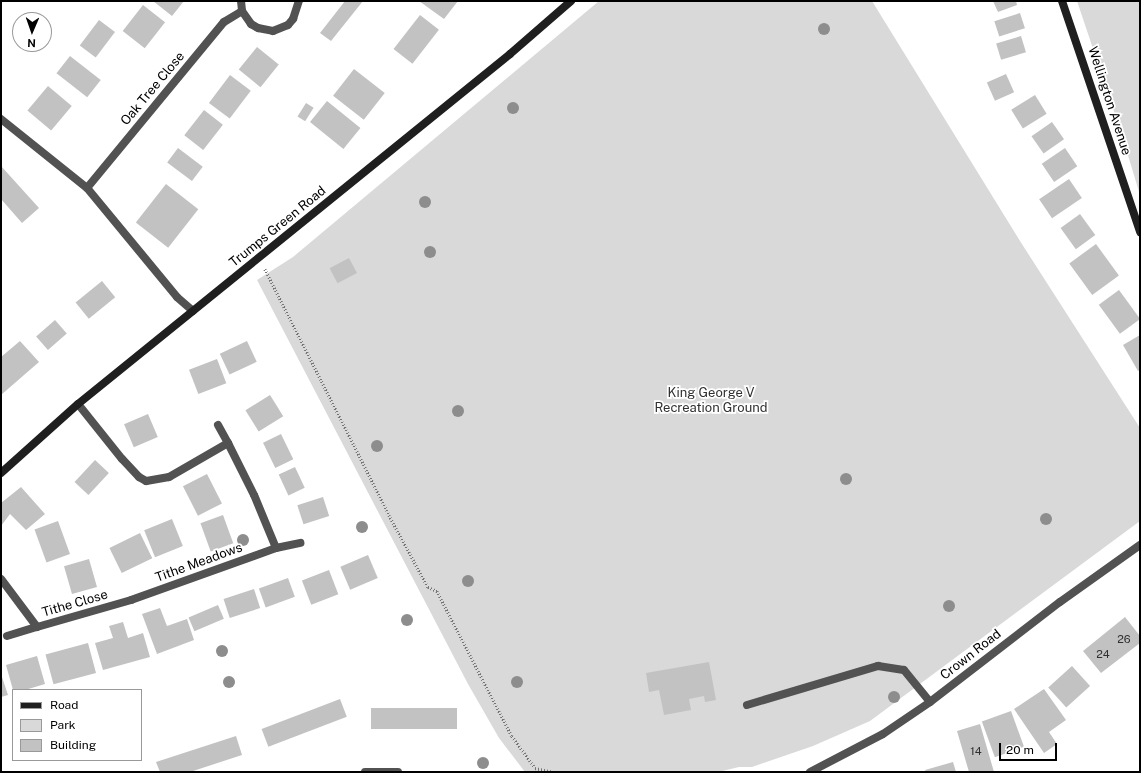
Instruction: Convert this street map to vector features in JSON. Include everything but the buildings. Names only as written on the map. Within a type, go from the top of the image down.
[{"type":"street","points":[[241,1],[242,11],[251,24],[258,28],[273,31],[281,29],[293,19],[299,1]]},
{"type":"street","name":"Trumps Green Road","points":[[1,473],[78,404],[510,54],[571,1]]},
{"type":"street","name":"Wellington Avenue","points":[[1062,1],[1140,232]]},
{"type":"street","name":"Oak Tree Close","points":[[88,188],[224,22],[242,11]]},
{"type":"street","points":[[1,119],[88,188],[177,297],[193,311]]},
{"type":"street","points":[[78,404],[122,459],[138,477],[146,481],[169,477],[228,443]]},
{"type":"street","points":[[218,426],[254,495],[276,548]]},
{"type":"street","name":"Tithe Meadows","points":[[131,600],[276,548],[300,543]]},
{"type":"street","name":"Crown Road","points":[[810,772],[884,734],[930,702],[1060,602],[1140,545]]},
{"type":"street","name":"Tithe Close","points":[[1,579],[37,627],[131,600]]},
{"type":"street","points":[[7,636],[37,627]]},
{"type":"street","points":[[747,705],[878,666],[904,670],[930,702]]},
{"type":"street","points":[[364,772],[398,772]]},
{"type":"path","points":[[257,259],[265,269],[389,515],[428,587],[437,591],[512,736],[536,768],[554,772]]},
{"type":"green space","name":"King George V Recreation Ground","points":[[599,1],[872,1],[1020,241],[1140,428],[1140,521],[870,721],[813,746],[752,767],[739,767],[718,772],[525,772],[499,738],[468,684],[257,280],[293,257]]},
{"type":"green space","points":[[1077,1],[1140,1],[1140,195],[1120,129]]}]
